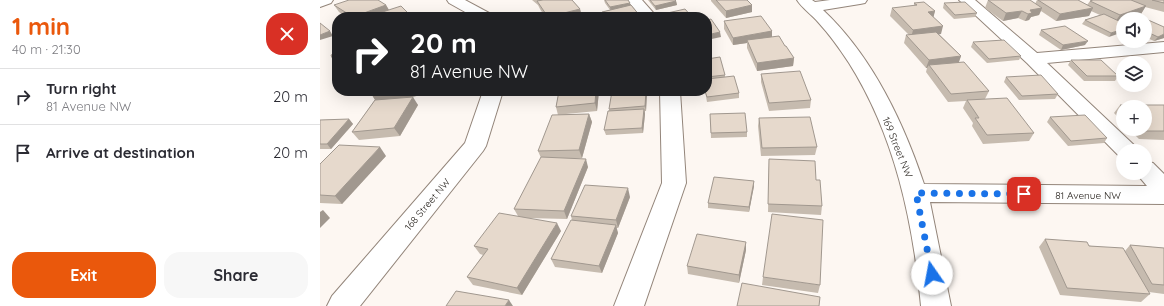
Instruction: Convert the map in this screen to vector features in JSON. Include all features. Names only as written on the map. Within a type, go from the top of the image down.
[{"type":"street","points":[[320,3],[326,0]]},
{"type":"street","points":[[454,0],[477,12]]},
{"type":"street","points":[[634,0],[644,12]]},
{"type":"street","points":[[808,4],[860,0]]},
{"type":"street","points":[[966,0],[1033,59],[1120,144]]},
{"type":"street","name":"169 Street NW","points":[[808,4],[838,36],[854,58],[873,88],[891,127],[916,193],[932,274],[936,306]]},
{"type":"street","points":[[1033,59],[1164,48]]},
{"type":"street","name":"168 Street NW","points":[[342,306],[475,146],[491,96]]},
{"type":"street","points":[[629,306],[674,183],[670,96]]},
{"type":"street","points":[[1152,176],[1164,188]]},
{"type":"street","name":"81 Avenue NW","points":[[916,193],[1164,195]]},
{"type":"building","points":[[349,0],[378,0],[386,5],[367,12],[345,12],[334,5]]},
{"type":"building","points":[[572,0],[580,9],[568,12],[545,12],[537,1]]},
{"type":"building","points":[[605,0],[628,0],[630,3],[610,7]]},
{"type":"building","points":[[650,0],[675,0],[676,1],[655,6]]},
{"type":"building","points":[[716,0],[747,0],[752,5],[726,11]]},
{"type":"building","points":[[988,0],[1030,0],[1042,8],[1030,10],[1032,13],[1028,14],[1022,11],[1006,13]]},
{"type":"building","points":[[1038,0],[1078,0],[1093,8],[1060,14]]},
{"type":"building","points":[[1131,0],[1146,6],[1129,12],[1116,13],[1090,1]]},
{"type":"building","points":[[1152,0],[1164,0],[1164,3]]},
{"type":"building","points":[[924,2],[935,11],[928,12],[943,26],[913,30],[892,8],[917,5],[914,3]]},
{"type":"building","points":[[965,2],[977,13],[955,15],[944,3]]},
{"type":"building","points":[[631,5],[637,12],[602,12]]},
{"type":"building","points":[[401,6],[407,12],[382,12]]},
{"type":"building","points":[[685,9],[688,12],[672,12]]},
{"type":"building","points":[[1104,14],[1116,20],[1116,31],[1111,33],[1085,20]]},
{"type":"building","points":[[761,16],[772,31],[733,38],[724,21]]},
{"type":"building","points":[[712,20],[720,32],[712,34]]},
{"type":"building","points":[[1152,22],[1164,27],[1164,34],[1158,37],[1152,34]]},
{"type":"building","points":[[320,23],[330,31],[320,35]]},
{"type":"building","points":[[1065,26],[1088,41],[1063,45],[1041,30]]},
{"type":"building","points":[[936,32],[961,56],[929,60],[906,35]]},
{"type":"building","points":[[779,36],[794,58],[757,63],[747,40]]},
{"type":"building","points":[[1004,40],[1021,56],[989,59],[973,42]]},
{"type":"building","points":[[720,57],[725,75],[712,76],[712,58]]},
{"type":"building","points":[[1071,60],[1101,60],[1116,74],[1116,76],[1087,76]]},
{"type":"building","points":[[964,62],[989,91],[951,94],[929,65]]},
{"type":"building","points":[[800,71],[811,100],[769,103],[761,74]]},
{"type":"building","points":[[1041,75],[1058,94],[1022,96],[1006,77]]},
{"type":"building","points":[[734,76],[739,93],[707,97],[712,96],[712,78]]},
{"type":"building","points":[[558,96],[596,96],[595,103],[556,107]]},
{"type":"building","points":[[611,96],[646,96],[645,106],[609,109]]},
{"type":"building","points":[[413,97],[394,128],[352,132],[375,100]]},
{"type":"building","points":[[1007,98],[1034,133],[987,135],[975,118],[979,118],[967,100]]},
{"type":"building","points":[[1152,105],[1164,105],[1164,131],[1152,131]]},
{"type":"building","points":[[644,109],[642,128],[604,130],[608,111]]},
{"type":"building","points":[[745,113],[747,132],[711,133],[710,114]]},
{"type":"building","points":[[589,114],[579,150],[538,151],[552,115]]},
{"type":"building","points":[[1085,115],[1107,138],[1071,141],[1050,117]]},
{"type":"building","points":[[810,117],[817,147],[762,148],[759,118]]},
{"type":"building","points":[[349,119],[327,144],[320,144],[320,120]]},
{"type":"building","points":[[339,145],[380,147],[335,196],[320,195],[320,164]]},
{"type":"building","points":[[541,157],[586,159],[564,211],[514,209]]},
{"type":"building","points":[[769,159],[815,161],[816,180],[820,180],[822,206],[768,204]]},
{"type":"building","points":[[714,177],[754,181],[749,207],[708,203]]},
{"type":"building","points":[[585,185],[628,188],[616,220],[571,216]]},
{"type":"building","points":[[499,213],[557,223],[517,288],[467,277],[488,249],[474,246]]},
{"type":"building","points":[[772,214],[823,220],[820,285],[763,277]]},
{"type":"building","points":[[571,220],[616,225],[599,266],[551,259]]},
{"type":"building","points":[[697,234],[746,242],[739,275],[687,266]]},
{"type":"building","points":[[1045,239],[1087,242],[1089,246],[1123,248],[1150,294],[1067,288]]},
{"type":"building","points":[[1130,245],[1164,248],[1164,285],[1152,284]]},
{"type":"building","points":[[742,283],[820,297],[819,306],[737,306]]},
{"type":"building","points":[[456,291],[509,300],[505,306],[446,306]]},
{"type":"route","points":[[932,274],[916,193],[1024,194]]}]
